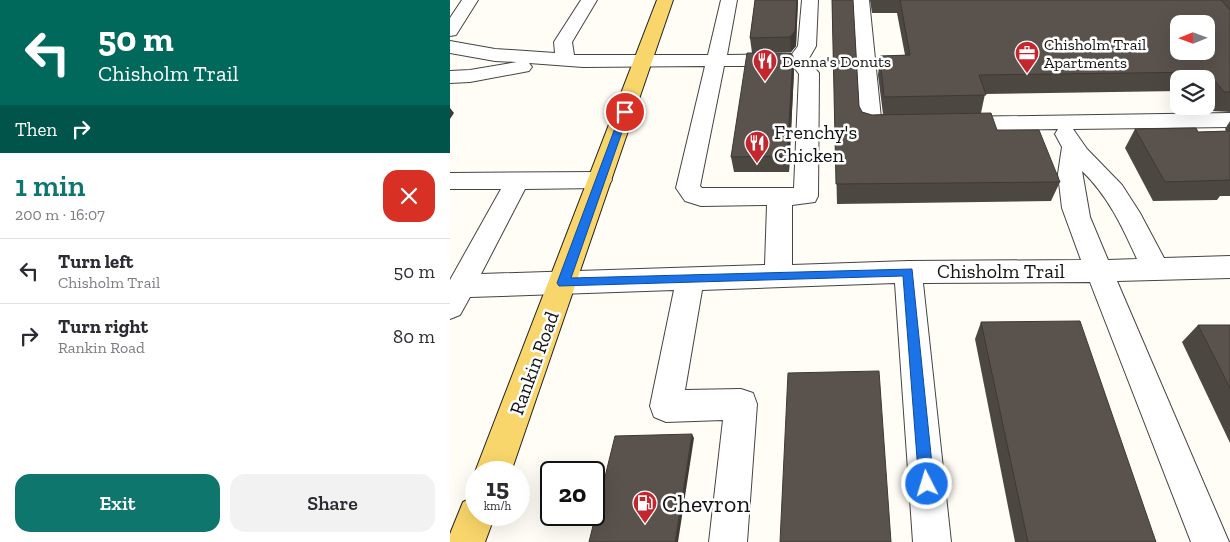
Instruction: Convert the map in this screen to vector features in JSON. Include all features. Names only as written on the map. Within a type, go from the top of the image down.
[{"type":"main road","name":"Rankin Road","points":[[497,461],[666,0]]},
{"type":"main road","points":[[466,542],[472,526]]},
{"type":"street","points":[[450,31],[470,0]]},
{"type":"street","points":[[565,59],[563,42],[589,0]]},
{"type":"street","points":[[730,0],[688,188],[694,196],[806,196],[809,73],[798,60]]},
{"type":"street","points":[[798,60],[807,46],[810,0]]},
{"type":"street","points":[[862,0],[871,125],[1230,120]]},
{"type":"street","points":[[450,47],[495,55],[583,61],[798,60]]},
{"type":"street","points":[[450,78],[565,59]]},
{"type":"street","points":[[1061,122],[1072,148],[1106,182],[1125,210],[1156,269]]},
{"type":"street","points":[[1072,148],[1069,165],[1071,193],[1077,217],[1210,542]]},
{"type":"street","points":[[450,181],[600,180]]},
{"type":"street","points":[[455,296],[517,181]]},
{"type":"street","points":[[778,276],[780,196]]},
{"type":"street","name":"Chisholm Trail","points":[[455,296],[563,283],[690,278],[908,272],[1100,271],[1230,267]]},
{"type":"street","points":[[908,272],[932,542]]},
{"type":"street","points":[[690,278],[666,406],[741,404],[728,542]]},
{"type":"building","points":[[755,0],[797,0],[795,31],[790,37],[750,38]]},
{"type":"building","points":[[832,0],[853,0],[859,106],[862,112],[872,115],[991,113],[997,130],[1039,130],[1060,182],[836,184]]},
{"type":"building","points":[[900,0],[1221,0],[1230,10],[1230,92],[1224,92],[1215,81],[1215,70],[1170,70],[1170,72],[979,75],[986,95],[884,97],[880,56],[910,55]]},
{"type":"building","points":[[747,53],[791,53],[793,56],[787,156],[731,157]]},
{"type":"building","points":[[1196,128],[1198,132],[1230,131],[1230,180],[1165,182],[1135,129]]},
{"type":"building","points":[[1080,321],[1156,542],[1028,542],[981,322]]},
{"type":"building","points":[[1198,325],[1230,325],[1230,388]]},
{"type":"building","points":[[879,371],[891,542],[780,542],[788,373]]},
{"type":"building","points":[[692,434],[675,542],[589,542],[593,526],[605,526],[605,477],[615,436]]},
{"type":"place","name":"Chisholm Trail Apartments","points":[[1027,74]]},
{"type":"place","name":"Denna's Donuts","points":[[765,82]]},
{"type":"place","name":"Frenchy's Chicken","points":[[757,164]]},
{"type":"place","name":"Chevron","points":[[645,524]]},
{"type":"route","points":[[625,112],[563,283],[908,272],[927,484]]}]
